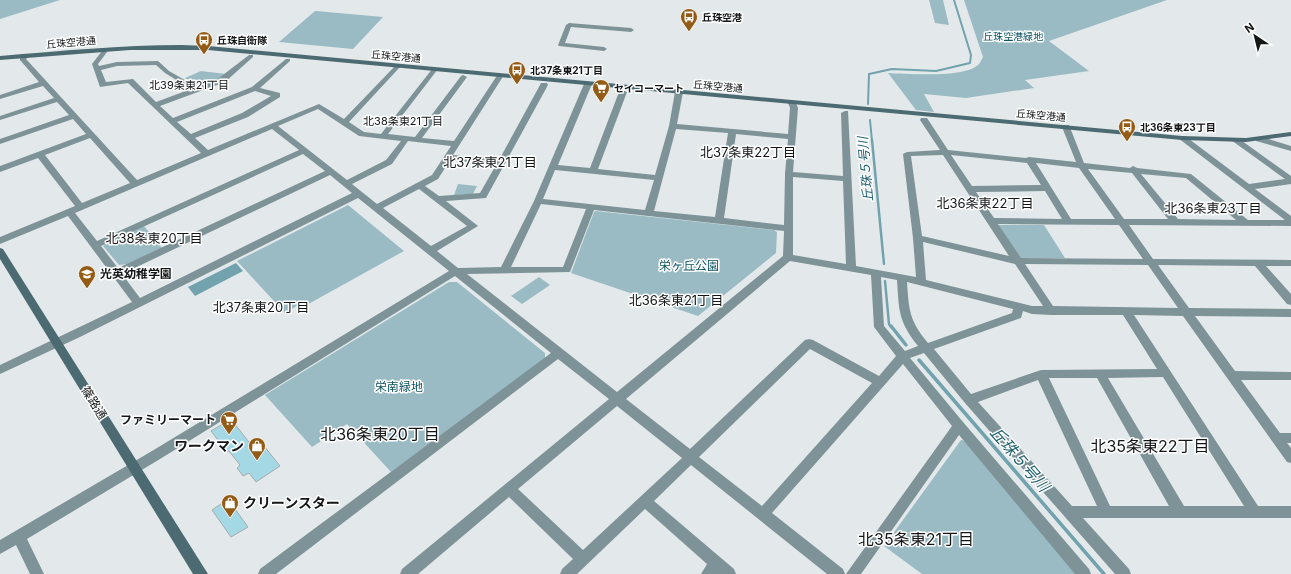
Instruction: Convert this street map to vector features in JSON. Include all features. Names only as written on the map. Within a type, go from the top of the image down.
[{"type":"main road","name":"丘珠空港通","points":[[0,61],[25,57],[134,47],[177,46],[226,49],[396,68]]},
{"type":"main road","name":"丘珠空港通","points":[[0,58],[173,50],[433,71],[1067,130],[1191,144],[1245,146],[1271,144],[1291,140]]},
{"type":"main road","name":"丘珠空港通","points":[[433,71],[463,77],[499,78],[544,84],[588,86],[623,92],[678,94]]},
{"type":"main road","name":"丘珠空港通","points":[[793,105],[846,113],[924,120],[1182,138],[1235,140],[1259,139],[1291,134]]},
{"type":"main road","name":"篠路通","points":[[0,251],[56,343],[202,574]]},
{"type":"street","points":[[604,50],[561,45],[569,25],[631,30]]},
{"type":"street","points":[[104,52],[95,64],[103,85],[130,81],[207,154]]},
{"type":"street","points":[[155,105],[222,80],[251,56]]},
{"type":"street","points":[[25,57],[58,99],[136,184]]},
{"type":"street","points":[[172,121],[255,89],[288,60]]},
{"type":"street","points":[[97,69],[117,64],[158,63],[168,72],[198,90]]},
{"type":"street","points":[[344,123],[396,68]]},
{"type":"street","points":[[383,136],[433,71]]},
{"type":"street","points":[[416,140],[463,77]]},
{"type":"street","points":[[376,208],[435,177],[499,78]]},
{"type":"street","points":[[0,97],[45,83]]},
{"type":"street","points":[[438,199],[483,196],[544,84]]},
{"type":"street","points":[[505,270],[538,201],[588,86]]},
{"type":"street","points":[[189,138],[245,115],[277,95],[255,89]]},
{"type":"street","points":[[593,171],[623,92]]},
{"type":"street","points":[[649,213],[672,126],[678,94]]},
{"type":"street","points":[[0,118],[58,99]]},
{"type":"street","points":[[788,257],[789,174],[793,105]]},
{"type":"street","points":[[0,242],[319,106],[362,134],[456,144]]},
{"type":"street","points":[[846,113],[851,268]]},
{"type":"street","points":[[0,142],[74,116]]},
{"type":"street","points":[[924,120],[1051,311]]},
{"type":"street","points":[[273,126],[558,354],[838,574]]},
{"type":"street","points":[[672,126],[792,137]]},
{"type":"street","points":[[1067,130],[1081,165],[1291,458]]},
{"type":"street","points":[[719,220],[732,132]]},
{"type":"street","points":[[0,170],[92,136]]},
{"type":"street","points":[[1182,138],[1291,222]]},
{"type":"street","points":[[345,184],[389,162],[406,139]]},
{"type":"street","points":[[1259,139],[1291,149]]},
{"type":"street","points":[[1235,140],[1291,181]]},
{"type":"street","points":[[95,245],[304,151]]},
{"type":"street","points":[[921,282],[918,238],[907,154],[945,152],[1029,159],[1188,176],[1246,223]]},
{"type":"street","points":[[40,155],[81,207]]},
{"type":"street","points":[[448,157],[502,163]]},
{"type":"street","points":[[1029,159],[1068,221]]},
{"type":"street","points":[[552,168],[659,178]]},
{"type":"street","points":[[1133,170],[1175,222]]},
{"type":"street","points":[[116,273],[330,172]]},
{"type":"street","points":[[789,174],[848,179]]},
{"type":"street","points":[[1247,187],[1291,181]]},
{"type":"street","points":[[419,185],[473,226],[430,251]]},
{"type":"street","points":[[969,189],[1047,188]]},
{"type":"street","points":[[0,370],[358,194]]},
{"type":"street","points":[[538,201],[788,228]]},
{"type":"street","points":[[0,547],[456,271],[567,270],[591,207]]},
{"type":"street","points":[[70,212],[139,303]]},
{"type":"street","points":[[990,221],[1291,222]]},
{"type":"street","points":[[918,238],[1017,261],[1291,263]]},
{"type":"street","points":[[407,574],[788,257],[876,272],[1018,307],[1051,311],[1291,313]]},
{"type":"street","points":[[1258,263],[1291,301]]},
{"type":"street","points":[[876,272],[879,327],[959,426],[1084,574]]},
{"type":"street","points":[[902,278],[904,312],[913,332],[969,400],[1124,574]]},
{"type":"street","points":[[763,514],[903,356],[927,349],[1017,316],[1018,307]]},
{"type":"street","points":[[1126,311],[1255,512]]},
{"type":"street","points":[[567,574],[809,343],[880,382]]},
{"type":"street","points":[[265,574],[558,354]]},
{"type":"street","points":[[969,400],[1040,374],[1165,373]]},
{"type":"street","points":[[1040,374],[1106,512]]},
{"type":"street","points":[[1100,374],[1180,512]]},
{"type":"street","points":[[1232,376],[1291,376]]},
{"type":"street","points":[[853,574],[959,426]]},
{"type":"street","points":[[1276,438],[1291,438]]},
{"type":"street","points":[[509,489],[583,559]]},
{"type":"street","points":[[645,501],[712,569],[729,574]]},
{"type":"street","points":[[1068,512],[1291,512]]},
{"type":"street","points":[[18,536],[37,574]]},
{"type":"green space","points":[[0,0],[60,0],[0,19]]},
{"type":"green space","points":[[929,0],[943,0],[949,25],[935,23]]},
{"type":"green space","name":"丘珠空港緑地","points":[[964,0],[1167,0],[1049,41],[1089,71],[1025,80],[1034,88],[966,98],[924,94],[934,112],[916,110],[888,73],[949,74],[971,69],[979,64],[983,57]]},
{"type":"green space","points":[[315,11],[383,17],[353,49],[279,42]]},
{"type":"green space","points":[[201,71],[226,74],[206,86],[199,86],[185,78]]},
{"type":"green space","points":[[458,184],[477,186],[473,194],[454,195]]},
{"type":"green space","points":[[348,205],[404,251],[303,307],[300,304],[285,313],[237,261]]},
{"type":"green space","name":"栄ヶ丘公園","points":[[594,212],[774,230],[777,232],[776,253],[698,316],[571,273]]},
{"type":"green space","points":[[997,225],[1044,225],[1065,258],[1019,258]]},
{"type":"green space","points":[[144,226],[162,248],[127,264],[119,265],[103,246]]},
{"type":"green space","points":[[539,277],[550,285],[522,304],[511,296]]},
{"type":"green space","name":"栄南緑地","points":[[449,282],[457,282],[545,353],[545,359],[391,472],[347,424],[312,447],[265,395]]},
{"type":"green space","points":[[961,440],[966,441],[1077,574],[922,574],[884,546]]},
{"type":"shaded area","points":[[236,263],[243,271],[195,296],[188,287]]},
{"type":"building","points":[[231,419],[252,446],[260,441],[280,466],[256,482],[249,473],[243,476],[237,468],[240,465],[229,451],[227,452],[211,431]]},
{"type":"building","name":"クリーンスター","points":[[228,499],[248,527],[231,537],[212,510]]},
{"type":"waterway","name":"丘珠５号川","points":[[868,104],[869,74],[892,69],[936,71],[970,63],[971,55],[954,0]]},
{"type":"waterway","name":"丘珠５号川","points":[[870,120],[872,141]]},
{"type":"waterway","name":"丘珠５号川","points":[[872,140],[884,264]]},
{"type":"waterway","name":"丘珠５号川","points":[[885,281],[889,324],[891,327]]},
{"type":"waterway","name":"丘珠５号川","points":[[891,326],[906,345]]},
{"type":"waterway","name":"丘珠５号川","points":[[919,360],[1104,574]]},
{"type":"place","name":"丘珠空港","points":[[689,32]]},
{"type":"place","name":"丘珠自衛隊","points":[[204,55]]},
{"type":"place","name":"北37条東21丁目","points":[[517,85]]},
{"type":"place","name":"セイコーマート","points":[[601,103]]},
{"type":"place","name":"北36条東23丁目","points":[[1127,142]]},
{"type":"place","name":"光英幼稚学園","points":[[87,289]]},
{"type":"place","name":"ファミリーマート","points":[[229,435]]},
{"type":"place","name":"ワークマン","points":[[257,461]]},
{"type":"place","name":"クリーンスター","points":[[230,518]]},
{"type":"district","name":"北39条東21丁目","points":[[189,85]]},
{"type":"district","name":"北38条東21丁目","points":[[403,121]]},
{"type":"district","name":"北37条東22丁目","points":[[748,152]]},
{"type":"district","name":"北37条東21丁目","points":[[490,162]]},
{"type":"district","name":"北36条東22丁目","points":[[985,203]]},
{"type":"district","name":"北36条東23丁目","points":[[1213,208]]},
{"type":"district","name":"北38条東20丁目","points":[[154,238]]},
{"type":"district","name":"北36条東21丁目","points":[[676,300]]},
{"type":"district","name":"北37条東20丁目","points":[[261,307]]},
{"type":"district","name":"北36条東20丁目","points":[[380,434]]},
{"type":"district","name":"北35条東22丁目","points":[[1150,446]]},
{"type":"district","name":"北35条東21丁目","points":[[916,539]]}]
